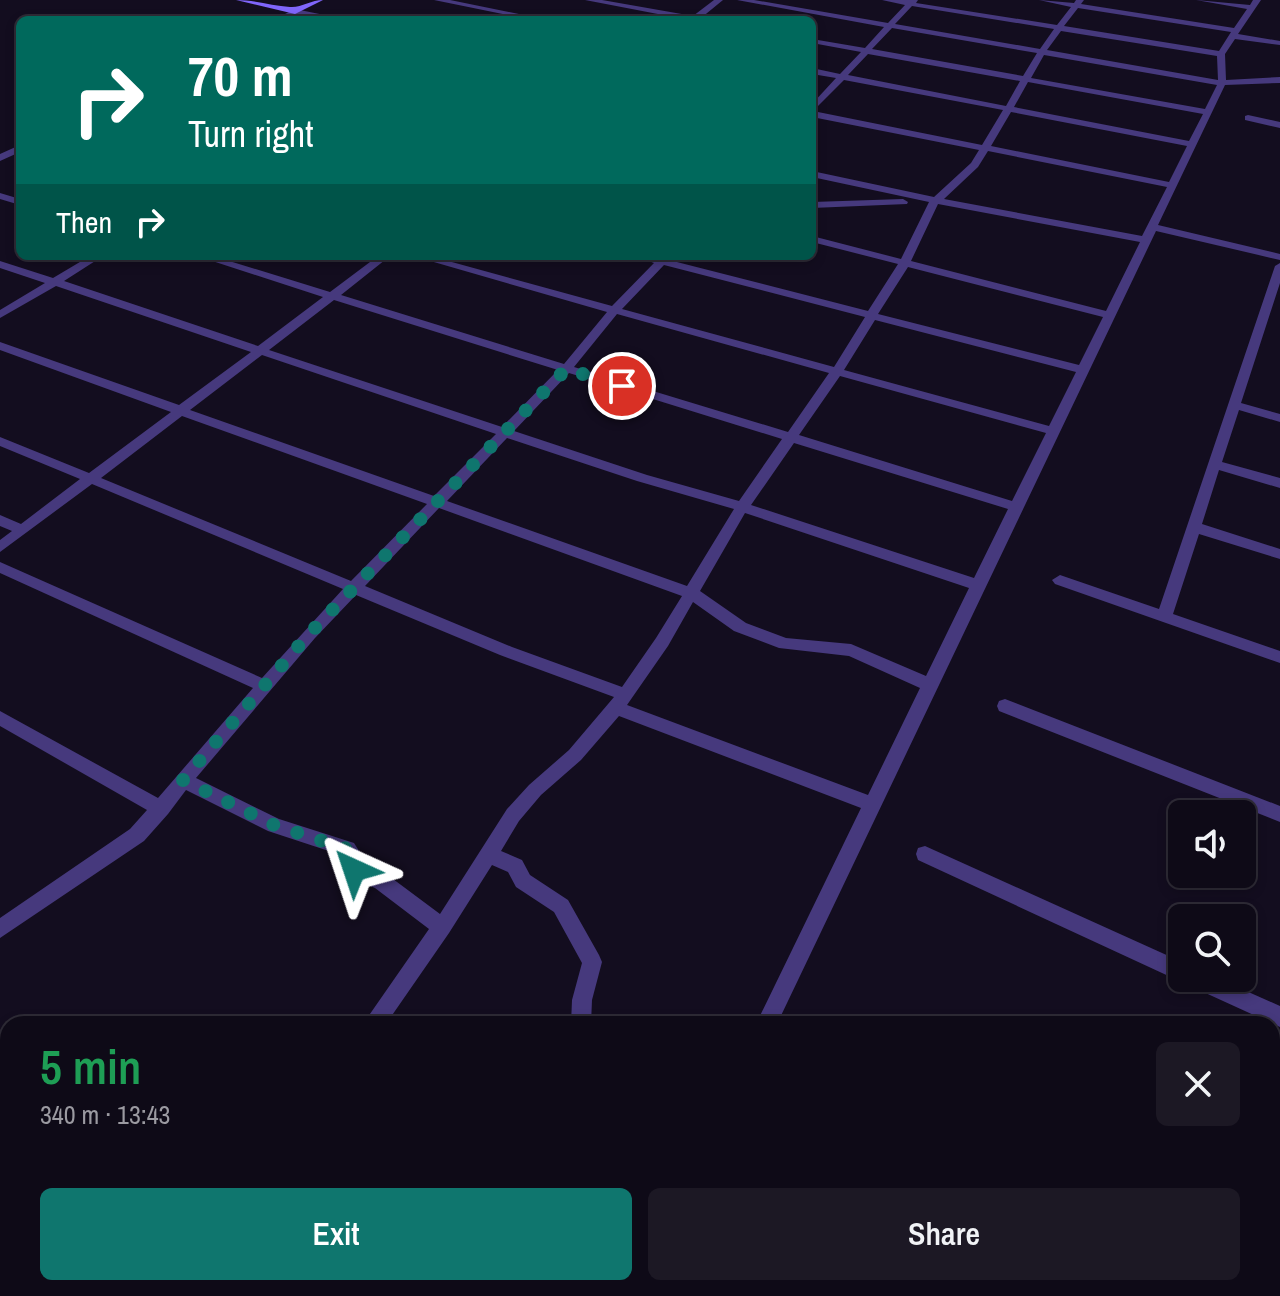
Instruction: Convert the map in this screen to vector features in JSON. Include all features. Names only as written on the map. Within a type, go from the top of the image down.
[{"type":"street","points":[[241,0],[319,16]]},
{"type":"street","points":[[285,16],[318,0]]},
{"type":"street","points":[[438,0],[523,16]]},
{"type":"street","points":[[589,0],[675,16]]},
{"type":"street","points":[[701,16],[719,0]]},
{"type":"street","points":[[741,0],[1222,83],[1280,80]]},
{"type":"street","points":[[886,0],[1221,54]]},
{"type":"street","points":[[1043,0],[1078,3],[1280,43]]},
{"type":"street","points":[[770,1016],[1222,83],[1221,54],[1254,4],[1200,0]]},
{"type":"street","points":[[816,107],[912,2]]},
{"type":"street","points":[[816,205],[927,201],[963,179],[1041,53],[1078,3]]},
{"type":"street","points":[[496,16],[512,6]]},
{"type":"street","points":[[816,42],[1208,112]]},
{"type":"street","points":[[816,72],[1192,144]]},
{"type":"street","points":[[816,112],[1172,185]]},
{"type":"street","points":[[1248,118],[1280,125]]},
{"type":"street","points":[[816,175],[927,201],[1280,257]]},
{"type":"street","points":[[379,1016],[535,790],[575,755],[620,701],[693,594],[742,507],[837,371],[905,262],[927,201]]},
{"type":"street","points":[[816,240],[1109,315]]},
{"type":"street","points":[[0,315],[91,260]]},
{"type":"street","points":[[215,260],[1016,507]]},
{"type":"street","points":[[0,547],[380,260]]},
{"type":"street","points":[[433,260],[1053,431]]},
{"type":"street","points":[[0,929],[137,835],[264,686],[566,369],[614,310],[663,260]]},
{"type":"street","points":[[668,260],[1082,370]]},
{"type":"street","points":[[0,264],[258,352],[978,585]]},
{"type":"street","points":[[1164,617],[1280,266]]},
{"type":"street","points":[[0,346],[693,594],[740,627],[785,644],[851,650],[930,685]]},
{"type":"street","points":[[1234,405],[1280,418]]},
{"type":"street","points":[[0,441],[872,804]]},
{"type":"street","points":[[1214,464],[1280,483]]},
{"type":"street","points":[[0,520],[23,530]]},
{"type":"street","points":[[1194,527],[1280,554]]},
{"type":"street","points":[[0,567],[264,686]]},
{"type":"street","points":[[1060,580],[1280,657]]},
{"type":"street","points":[[1005,706],[1280,814]]},
{"type":"street","points":[[0,718],[162,809]]},
{"type":"street","points":[[183,780],[274,825],[347,849],[352,854],[354,870],[382,882],[442,927]]},
{"type":"street","points":[[488,854],[515,866],[523,881],[561,906],[592,962],[582,1000],[581,1016]]},
{"type":"street","points":[[925,854],[1168,966]]},
{"type":"street","points":[[1226,992],[1278,1016]]},
{"type":"route","points":[[354,870],[352,854],[347,849],[318,842],[274,825],[183,780],[309,634],[566,369],[622,386]]}]
